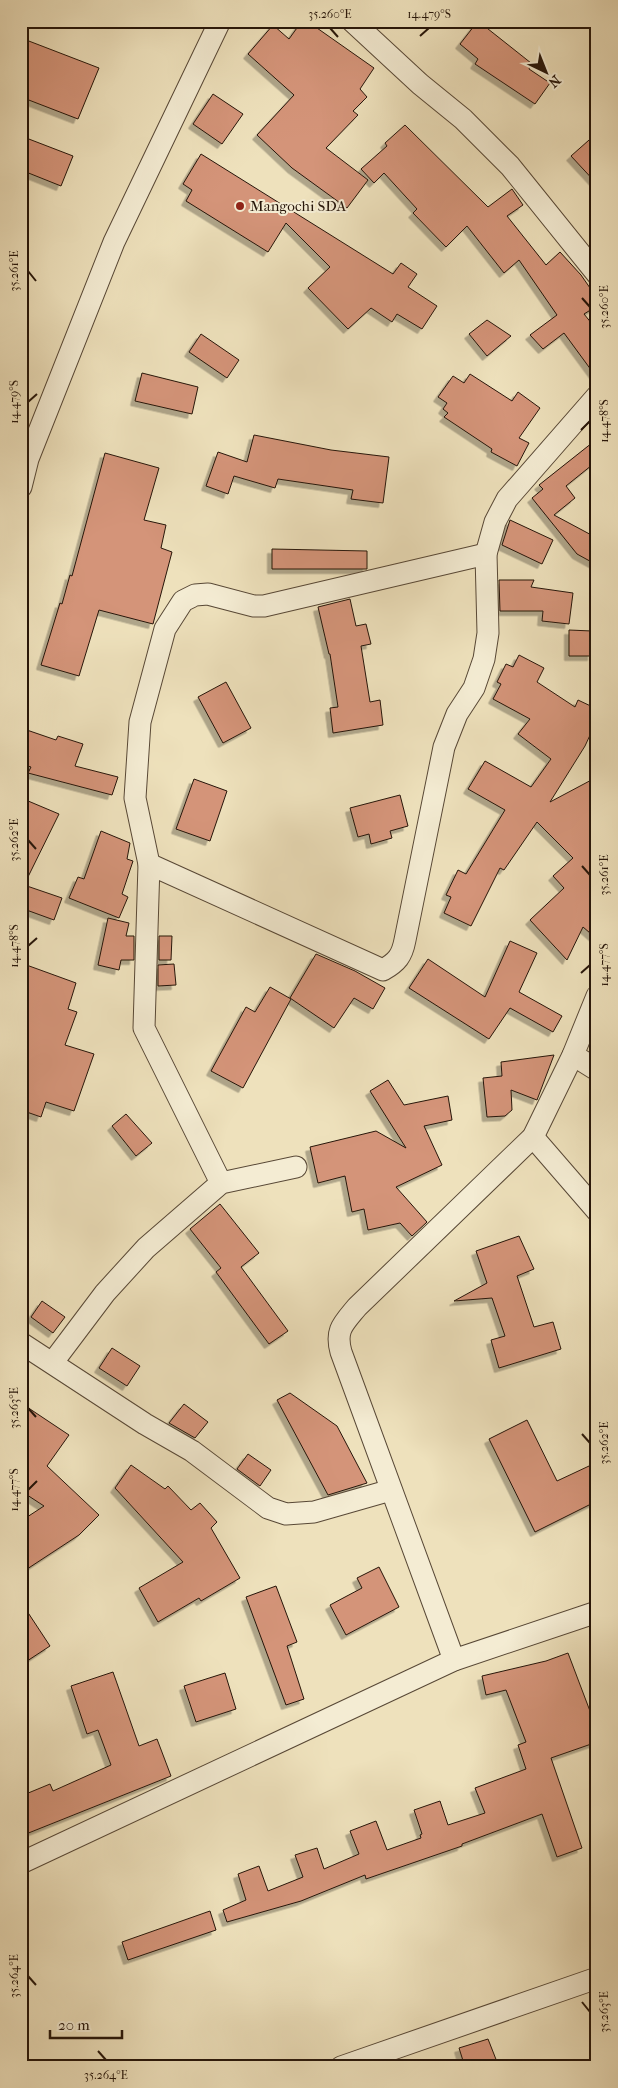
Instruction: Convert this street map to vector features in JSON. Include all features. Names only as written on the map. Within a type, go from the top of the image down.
[{"type":"street","points":[[352,21],[420,84],[464,119],[510,166],[597,274]]},
{"type":"street","points":[[21,487],[25,456],[114,242],[216,22]]},
{"type":"street","points":[[149,864],[383,970],[395,964],[402,954],[406,940],[444,747],[457,714],[474,688],[484,659],[488,633],[486,554],[495,522],[507,499],[597,396]]},
{"type":"street","points":[[221,1183],[144,1028],[149,864],[135,798],[140,722],[165,629],[183,601],[195,595],[208,594],[254,606],[264,606],[486,554]]},
{"type":"street","points":[[454,1660],[337,1338],[342,1326],[357,1307],[533,1138],[573,1056],[597,996]]},
{"type":"street","points":[[573,1056],[597,1070]]},
{"type":"street","points":[[533,1138],[597,1212]]},
{"type":"street","points":[[53,1362],[105,1293],[146,1248],[221,1183],[296,1167]]},
{"type":"street","points":[[21,1343],[53,1362],[145,1424],[192,1452],[268,1508],[286,1514],[314,1512],[392,1490]]},
{"type":"street","points":[[21,1863],[454,1660],[597,1612]]},
{"type":"street","points":[[341,2067],[597,1978]]},
{"type":"building","points":[[302,21],[307,21],[374,68],[360,89],[367,97],[353,111],[358,115],[326,148],[368,180],[347,208],[292,168],[257,135],[294,95],[248,54],[273,25],[289,39]]},
{"type":"building","points":[[478,21],[531,63],[529,69],[550,83],[535,104],[475,64],[478,59],[460,44]]},
{"type":"building","points":[[21,38],[99,68],[78,119],[21,97]]},
{"type":"building","points":[[213,94],[243,114],[222,144],[193,124]]},
{"type":"building","points":[[405,125],[488,207],[512,189],[523,205],[507,216],[546,265],[560,252],[581,275],[597,298],[597,306],[584,314],[597,330],[597,378],[564,333],[543,349],[530,335],[557,315],[519,260],[504,273],[467,226],[446,247],[413,213],[417,209],[384,173],[374,183],[361,169],[387,146],[385,143]]},
{"type":"building","points":[[597,133],[597,184],[571,156]]},
{"type":"building","points":[[21,136],[73,156],[61,186],[21,170]]},
{"type":"building","points":[[201,154],[393,274],[401,263],[417,274],[408,287],[437,306],[422,329],[397,314],[392,322],[371,308],[348,329],[308,288],[330,267],[286,223],[268,252],[186,201],[192,190],[183,184]]},
{"type":"building","points":[[487,320],[511,336],[487,356],[469,334]]},
{"type":"building","points":[[201,334],[239,360],[227,378],[189,352]]},
{"type":"building","points":[[142,373],[198,387],[192,414],[135,401]]},
{"type":"building","points":[[470,374],[512,401],[518,392],[540,408],[519,438],[529,443],[517,466],[491,452],[492,449],[444,417],[448,413],[443,409],[447,403],[438,397],[453,376],[464,383]]},
{"type":"building","points":[[254,435],[331,450],[389,457],[383,503],[351,499],[353,490],[278,479],[275,488],[234,476],[228,494],[206,486],[218,452],[247,462]]},
{"type":"building","points":[[597,439],[597,461],[566,486],[575,498],[554,515],[597,538],[597,565],[577,554],[532,498],[543,489],[539,485]]},
{"type":"building","points":[[105,453],[159,468],[144,520],[166,525],[161,548],[172,552],[153,624],[99,610],[79,676],[41,665],[60,603],[62,604],[70,575],[72,576]]},
{"type":"building","points":[[510,520],[553,540],[542,564],[502,545]]},
{"type":"building","points":[[272,549],[367,551],[367,569],[272,569]]},
{"type":"building","points":[[499,580],[534,580],[531,587],[573,593],[569,624],[542,621],[543,611],[500,611]]},
{"type":"building","points":[[350,599],[356,626],[366,624],[371,644],[361,646],[370,702],[380,700],[383,725],[333,733],[330,708],[338,707],[330,654],[318,607]]},
{"type":"building","points":[[569,630],[592,631],[592,656],[569,656]]},
{"type":"building","points":[[519,655],[544,668],[537,682],[575,707],[578,700],[597,709],[597,720],[585,746],[550,802],[597,777],[597,939],[583,927],[567,960],[530,920],[564,888],[553,876],[573,858],[537,822],[504,870],[500,868],[471,926],[444,913],[451,897],[446,895],[458,870],[466,874],[505,810],[468,789],[485,761],[531,787],[551,759],[518,734],[530,719],[493,699],[501,684],[497,682],[506,664],[513,667]]},
{"type":"building","points":[[226,682],[251,728],[223,743],[198,697]]},
{"type":"building","points":[[21,728],[56,740],[58,736],[83,744],[75,766],[118,777],[112,795],[28,773],[31,767],[21,764]]},
{"type":"building","points":[[194,779],[227,791],[210,841],[176,829]]},
{"type":"building","points":[[400,795],[408,826],[390,831],[392,838],[371,844],[369,834],[358,837],[350,808]]},
{"type":"building","points":[[21,798],[59,814],[24,885],[62,898],[54,920],[21,908]]},
{"type":"building","points":[[101,831],[130,843],[127,859],[133,861],[122,894],[128,897],[119,918],[69,898],[78,877],[84,879]]},
{"type":"building","points":[[108,918],[129,923],[126,936],[134,936],[134,960],[121,960],[119,970],[98,965]]},
{"type":"building","points":[[159,936],[172,936],[171,960],[159,960]]},
{"type":"building","points":[[510,941],[537,953],[519,992],[562,1016],[553,1032],[510,1008],[489,1039],[409,988],[428,959],[485,997]]},
{"type":"building","points":[[316,954],[355,971],[385,988],[373,1009],[354,998],[334,1028],[290,998]]},
{"type":"building","points":[[21,963],[76,983],[68,1009],[77,1012],[65,1045],[94,1054],[74,1111],[46,1102],[41,1117],[21,1110]]},
{"type":"building","points":[[174,964],[176,985],[158,986],[158,965]]},
{"type":"building","points":[[270,987],[291,999],[243,1088],[211,1071],[246,1007],[255,1012]]},
{"type":"building","points":[[554,1055],[537,1100],[511,1090],[512,1110],[505,1116],[487,1117],[483,1078],[502,1076],[501,1062]]},
{"type":"building","points":[[388,1080],[404,1105],[448,1096],[452,1120],[424,1126],[442,1165],[396,1187],[427,1222],[412,1236],[400,1223],[368,1230],[364,1209],[352,1212],[345,1176],[318,1183],[310,1147],[376,1131],[406,1148],[370,1091]]},
{"type":"building","points":[[126,1114],[152,1143],[136,1156],[112,1126]]},
{"type":"building","points":[[220,1204],[259,1253],[241,1267],[288,1331],[269,1344],[216,1272],[221,1268],[190,1229]]},
{"type":"building","points":[[519,1236],[534,1269],[517,1276],[534,1327],[553,1322],[561,1349],[499,1368],[491,1340],[505,1336],[492,1298],[454,1301],[487,1283],[476,1251]]},
{"type":"building","points":[[42,1301],[65,1317],[53,1333],[31,1317]]},
{"type":"building","points":[[112,1348],[140,1366],[127,1386],[99,1368]]},
{"type":"building","points":[[290,1393],[337,1426],[367,1483],[328,1495],[277,1400]]},
{"type":"building","points":[[21,1403],[69,1435],[47,1466],[99,1515],[79,1535],[21,1573],[21,1521],[44,1506],[21,1491]]},
{"type":"building","points":[[184,1404],[208,1422],[195,1438],[169,1423]]},
{"type":"building","points":[[527,1420],[557,1481],[589,1466],[597,1480],[597,1501],[535,1532],[489,1439]]},
{"type":"building","points":[[248,1454],[271,1470],[260,1486],[237,1469]]},
{"type":"building","points":[[131,1465],[165,1489],[168,1486],[191,1510],[200,1503],[217,1522],[211,1528],[240,1578],[201,1601],[199,1598],[158,1622],[139,1588],[183,1562],[115,1488]]},
{"type":"building","points":[[379,1567],[399,1607],[346,1635],[330,1605],[362,1588],[357,1578]]},
{"type":"building","points":[[276,1586],[297,1642],[287,1646],[304,1699],[286,1705],[246,1597]]},
{"type":"building","points":[[21,1602],[50,1646],[21,1665]]},
{"type":"building","points":[[568,1653],[593,1719],[597,1717],[597,1742],[551,1758],[582,1848],[557,1857],[542,1814],[462,1844],[462,1846],[366,1879],[365,1875],[301,1901],[227,1922],[223,1910],[246,1900],[238,1874],[259,1866],[268,1891],[303,1877],[295,1855],[317,1848],[324,1869],[359,1854],[350,1831],[376,1821],[387,1850],[421,1838],[420,1835],[422,1834],[414,1810],[440,1801],[448,1825],[485,1813],[475,1788],[526,1769],[518,1745],[526,1742],[506,1690],[486,1695],[482,1676],[546,1661]]},
{"type":"building","points":[[113,1672],[139,1746],[157,1739],[171,1776],[21,1836],[21,1796],[50,1784],[53,1791],[111,1765],[98,1730],[87,1734],[71,1686]]},
{"type":"building","points":[[225,1673],[236,1709],[196,1722],[184,1686]]},
{"type":"building","points":[[210,1911],[216,1930],[128,1960],[122,1942]]},
{"type":"building","points":[[488,2039],[499,2067],[465,2067],[459,2048]]},
{"type":"place","name":"Mangochi SDA","points":[[240,206]]}]
